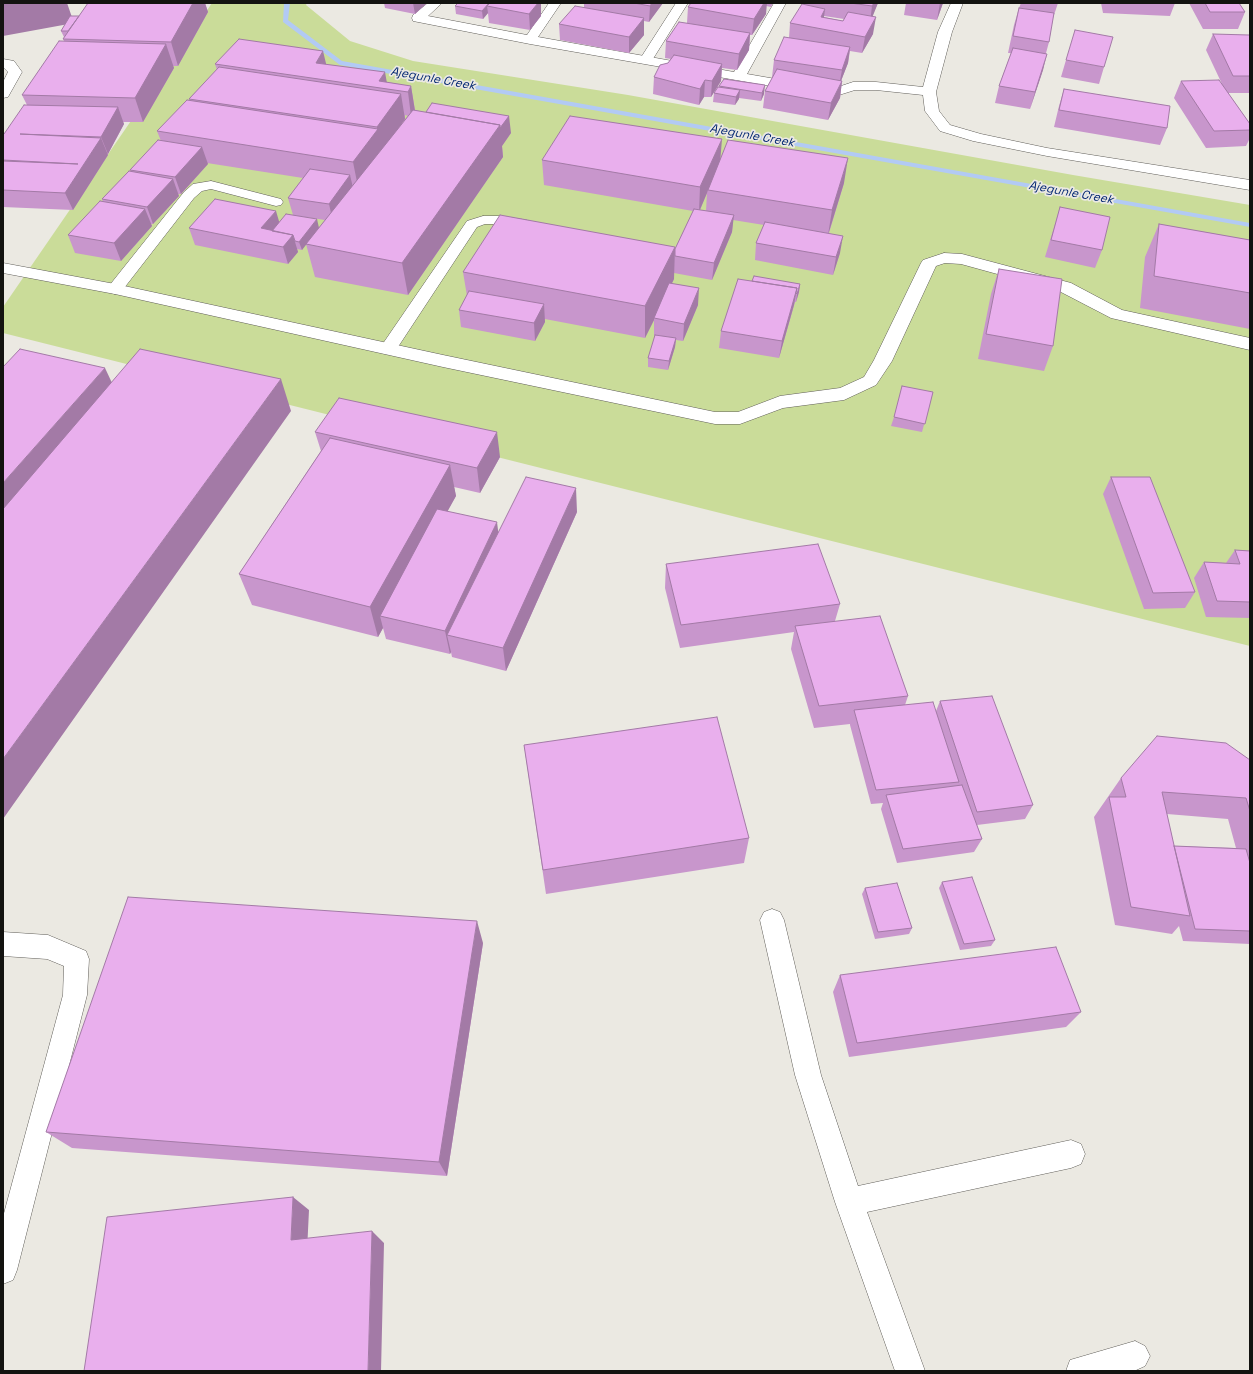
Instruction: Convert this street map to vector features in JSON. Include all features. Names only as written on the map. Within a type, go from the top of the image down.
[{"type":"street","points":[[436,3],[418,18],[530,40],[646,59],[738,77],[830,91],[839,91],[853,86],[876,86],[929,92]]},
{"type":"street","points":[[530,40],[555,3]]},
{"type":"street","points":[[738,77],[780,3]]},
{"type":"street","points":[[957,3],[943,39],[929,92],[932,111],[946,128],[978,138],[1047,152],[1250,185]]},
{"type":"street","points":[[3,268],[115,289],[388,349],[715,418],[740,418],[780,402],[844,394],[870,381],[883,361],[929,263],[944,258],[962,259],[1065,287],[1117,314],[1250,344]]},
{"type":"lane","points":[[646,59],[682,3]]},
{"type":"lane","points":[[3,63],[9,64],[15,72],[3,94]]},
{"type":"lane","points":[[115,289],[189,195],[198,187],[211,185],[276,202]]},
{"type":"lane","points":[[388,349],[472,224],[483,220],[498,220],[543,228]]},
{"type":"lane","points":[[772,920],[808,1075],[849,1202],[910,1371]]},
{"type":"lane","points":[[3,944],[48,947],[77,959],[75,995],[3,1270]]},
{"type":"lane","points":[[849,1202],[1070,1154]]},
{"type":"lane","points":[[1081,1371],[1135,1356]]},
{"type":"green space","points":[[212,3],[307,3],[306,5],[350,41],[413,61],[628,95],[1073,175],[1250,205],[1250,646],[3,333],[3,307]]},
{"type":"building","points":[[88,3],[193,3],[171,42],[63,39]]},
{"type":"building","points":[[458,3],[489,3],[482,11],[455,6]]},
{"type":"building","points":[[490,3],[538,3],[529,14],[487,6]]},
{"type":"building","points":[[634,3],[652,3],[650,6]]},
{"type":"building","points":[[691,3],[764,3],[754,19],[688,7]]},
{"type":"building","points":[[850,3],[874,3],[872,6]]},
{"type":"building","points":[[1205,3],[1239,3],[1245,12],[1210,12]]},
{"type":"building","points":[[802,4],[825,9],[821,17],[843,21],[848,12],[876,17],[865,37],[790,23]]},
{"type":"building","points":[[575,6],[644,18],[629,37],[559,24]]},
{"type":"building","points":[[1019,8],[1054,13],[1049,42],[1013,36]]},
{"type":"building","points":[[70,16],[79,16],[68,31],[61,31]]},
{"type":"building","points":[[679,22],[750,33],[739,54],[666,41]]},
{"type":"building","points":[[1075,30],[1113,37],[1104,67],[1066,60]]},
{"type":"building","points":[[1213,34],[1250,36],[1250,76],[1233,76]]},
{"type":"building","points":[[784,37],[850,47],[842,70],[774,60]]},
{"type":"building","points":[[239,39],[323,51],[316,63],[385,72],[379,81],[411,86],[408,92],[215,64]]},
{"type":"building","points":[[59,41],[166,44],[135,98],[22,95]]},
{"type":"building","points":[[1013,48],[1047,54],[1035,92],[999,86]]},
{"type":"building","points":[[674,55],[722,64],[712,81],[705,80],[700,89],[654,77],[660,65],[668,63]]},
{"type":"building","points":[[219,67],[401,94],[377,127],[189,99]]},
{"type":"building","points":[[777,69],[842,81],[831,103],[765,91]]},
{"type":"building","points":[[724,79],[765,85],[762,93],[719,86]]},
{"type":"building","points":[[1219,80],[1250,124],[1250,130],[1214,131],[1181,81]]},
{"type":"building","points":[[718,87],[740,90],[736,97],[714,93]]},
{"type":"building","points":[[1064,89],[1170,106],[1167,128],[1059,110]]},
{"type":"building","points":[[187,100],[378,129],[353,162],[157,131]]},
{"type":"building","points":[[432,103],[509,116],[500,128],[500,125],[426,112]]},
{"type":"building","points":[[24,105],[118,107],[101,137],[20,134],[101,138],[65,193],[3,190],[3,161],[78,164],[3,160],[3,134]]},
{"type":"building","points":[[413,110],[500,125],[402,263],[306,244]]},
{"type":"building","points":[[570,116],[722,139],[700,187],[542,160]]},
{"type":"building","points":[[158,140],[202,147],[175,177],[130,170]]},
{"type":"building","points":[[728,140],[848,158],[832,210],[708,190]]},
{"type":"building","points":[[310,169],[350,175],[329,204],[288,198]]},
{"type":"building","points":[[129,171],[173,179],[147,207],[102,199]]},
{"type":"building","points":[[215,199],[276,211],[261,228],[293,235],[283,247],[189,228]]},
{"type":"building","points":[[100,201],[145,209],[114,243],[68,235]]},
{"type":"building","points":[[1060,207],[1110,217],[1102,250],[1051,240]]},
{"type":"building","points":[[694,209],[734,215],[714,263],[675,256],[675,249]]},
{"type":"building","points":[[286,214],[317,219],[299,242],[295,241],[293,235],[272,231]]},
{"type":"building","points":[[500,215],[675,247],[645,306],[463,272]]},
{"type":"building","points":[[765,222],[843,236],[836,257],[756,243]]},
{"type":"building","points":[[1159,224],[1250,240],[1250,293],[1154,276]]},
{"type":"building","points":[[999,269],[1062,279],[1053,346],[986,334]]},
{"type":"building","points":[[754,276],[800,284],[797,294],[797,288],[752,281]]},
{"type":"building","points":[[738,279],[797,288],[782,341],[721,331]]},
{"type":"building","points":[[669,283],[699,288],[684,324],[654,318]]},
{"type":"building","points":[[469,291],[544,304],[534,323],[459,310]]},
{"type":"building","points":[[655,335],[676,338],[669,361],[648,358]]},
{"type":"building","points":[[20,349],[105,368],[3,483],[3,367]]},
{"type":"building","points":[[140,349],[281,379],[3,759],[3,509]]},
{"type":"building","points":[[902,386],[933,392],[925,424],[894,417]]},
{"type":"building","points":[[339,398],[497,432],[477,468],[315,432]]},
{"type":"building","points":[[330,438],[450,465],[370,607],[239,574]]},
{"type":"building","points":[[526,477],[576,488],[503,648],[447,635]]},
{"type":"building","points":[[1111,477],[1150,477],[1195,592],[1153,593]]},
{"type":"building","points":[[437,509],[497,522],[445,631],[380,616]]},
{"type":"building","points":[[818,544],[840,604],[681,625],[666,564]]},
{"type":"building","points":[[1235,550],[1250,551],[1250,602],[1217,601],[1204,562],[1240,564]]},
{"type":"building","points":[[880,616],[908,696],[819,706],[795,626]]},
{"type":"building","points":[[992,696],[1033,805],[977,812],[940,701]]},
{"type":"building","points":[[933,702],[959,782],[876,790],[854,710]]},
{"type":"building","points":[[717,717],[749,838],[543,870],[524,745]]},
{"type":"building","points":[[1157,736],[1226,743],[1250,760],[1250,811],[1246,798],[1162,792],[1190,916],[1131,907],[1109,797],[1126,797],[1121,778]]},
{"type":"building","points":[[962,785],[982,839],[903,849],[886,795]]},
{"type":"building","points":[[1174,846],[1246,849],[1250,863],[1250,931],[1195,929]]},
{"type":"building","points":[[972,877],[995,940],[964,944],[942,882]]},
{"type":"building","points":[[897,883],[912,928],[878,932],[865,888]]},
{"type":"building","points":[[128,897],[477,921],[439,1162],[46,1132]]},
{"type":"building","points":[[1056,947],[1081,1012],[857,1043],[840,975]]},
{"type":"building","points":[[293,1197],[291,1240],[372,1231],[368,1371],[84,1371],[107,1217]]},
{"type":"waterway","name":"Ajegunle Creek","points":[[287,3],[285,21],[340,63],[1250,225]]}]
